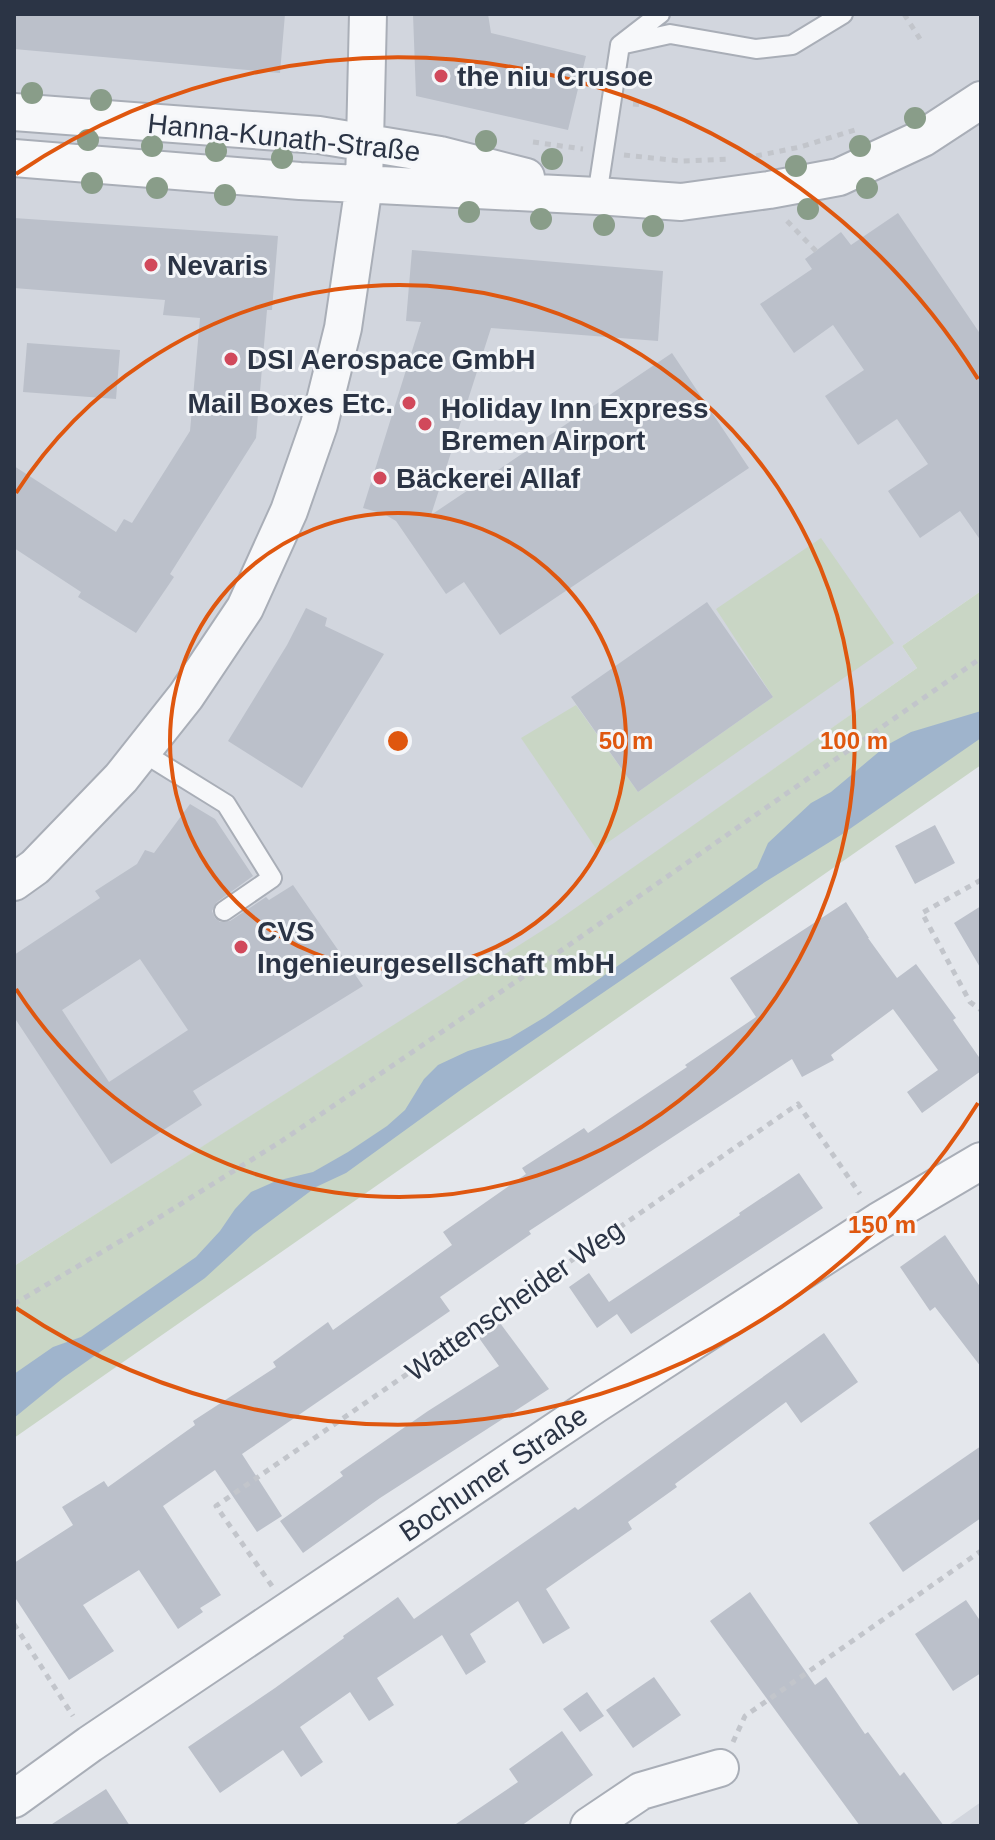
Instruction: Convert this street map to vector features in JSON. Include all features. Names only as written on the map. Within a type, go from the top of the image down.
[{"type":"street","points":[[14,882],[35,867],[121,778],[186,696],[245,608],[289,511],[319,425],[343,328],[364,185],[368,14]]},
{"type":"street","name":"Hanna-Kunath-Straße","points":[[14,158],[364,185],[681,202],[839,177],[923,138],[981,100]]},
{"type":"street","name":"Hanna-Kunath-Straße","points":[[14,112],[319,135],[440,155],[597,196]]},
{"type":"street","name":"Bochumer Straße","points":[[14,1799],[90,1744],[596,1404],[879,1221],[980,1164]]},
{"type":"street","points":[[589,1826],[641,1791],[720,1768]]},
{"type":"street","points":[[14,1811],[25,1826]]},
{"type":"lane","points":[[597,196],[620,45],[660,14]]},
{"type":"lane","points":[[620,45],[670,34],[756,49],[792,45],[843,14]]},
{"type":"lane","points":[[142,752],[226,804],[272,878],[224,911]]},
{"type":"path","points":[[904,14],[920,39]]},
{"type":"path","points":[[754,156],[800,147],[870,124]]},
{"type":"path","points":[[526,141],[681,161],[739,159]]},
{"type":"path","points":[[787,221],[816,251]]},
{"type":"path","points":[[14,1304],[280,1142],[981,658]]},
{"type":"path","points":[[981,880],[922,913],[970,1002],[981,1010]]},
{"type":"path","name":"Wattenscheider Weg","points":[[289,1610],[216,1506],[798,1104],[879,1221]]},
{"type":"path","points":[[720,1768],[745,1716],[981,1551]]},
{"type":"path","points":[[15,1627],[90,1744]]},
{"type":"shaded area","points":[[14,14],[981,14],[981,591],[902,646],[917,668],[554,924],[14,1266]]},
{"type":"shaded area","points":[[981,1802],[981,1826],[947,1826]]},
{"type":"green space","points":[[821,538],[894,643],[597,850],[521,738],[576,705],[638,792],[773,697],[716,609]]},
{"type":"green space","points":[[981,591],[981,765],[14,1438],[14,1266],[554,923],[917,668],[902,646]]},
{"type":"water","points":[[981,711],[981,738],[462,1089],[346,1173],[316,1187],[253,1234],[205,1278],[63,1378],[14,1418],[14,1374],[53,1347],[81,1337],[196,1257],[251,1192],[276,1181],[313,1172],[348,1152],[405,1110],[424,1079],[438,1065],[468,1051],[510,1038],[545,1017],[757,868],[768,843],[811,803],[831,792],[887,745],[911,732]]},
{"type":"building","points":[[14,14],[285,14],[280,73],[14,49]]},
{"type":"building","points":[[413,14],[488,14],[491,33],[586,56],[568,130],[416,96]]},
{"type":"building","points":[[898,213],[981,335],[981,541],[960,511],[920,538],[888,491],[928,464],[897,419],[858,445],[825,396],[864,370],[833,325],[794,353],[760,304],[812,269],[805,259],[841,232],[851,245]]},
{"type":"building","points":[[14,218],[278,236],[272,310],[267,310],[256,438],[170,574],[174,577],[136,633],[78,597],[81,592],[14,548],[14,466],[116,532],[124,519],[132,523],[190,431],[200,318],[163,315],[165,300],[14,288]]},
{"type":"building","points":[[412,250],[663,271],[658,341],[491,328],[431,515],[672,353],[749,468],[500,635],[464,582],[446,594],[396,521],[363,508],[421,322],[406,321]]},
{"type":"building","points":[[27,343],[120,350],[116,399],[23,392]]},
{"type":"building","points":[[707,602],[773,697],[638,792],[571,697]]},
{"type":"building","points":[[306,608],[327,618],[325,626],[384,654],[302,788],[228,741]]},
{"type":"building","points":[[190,804],[215,819],[253,876],[217,902],[212,911],[215,918],[220,922],[230,921],[266,897],[269,900],[293,885],[363,986],[193,1091],[202,1105],[111,1164],[14,1017],[14,955],[100,898],[95,891],[137,864],[145,850],[154,853]],"holes":[[[140,959],[188,1030],[109,1082],[62,1010]]]},
{"type":"building","points":[[935,825],[955,863],[915,884],[895,846]]},
{"type":"building","points":[[846,902],[897,978],[916,964],[956,1018],[953,1020],[981,1060],[981,1071],[922,1113],[907,1092],[938,1070],[893,1009],[831,1055],[834,1060],[802,1077],[792,1059],[529,1231],[531,1234],[440,1297],[450,1311],[242,1454],[282,1516],[257,1532],[215,1470],[163,1506],[221,1595],[200,1608],[203,1612],[178,1629],[139,1570],[83,1605],[114,1651],[69,1680],[14,1596],[14,1563],[73,1525],[62,1507],[104,1481],[108,1487],[195,1425],[193,1421],[276,1367],[273,1362],[328,1322],[333,1330],[452,1245],[443,1232],[526,1174],[522,1168],[584,1128],[588,1133],[756,1017],[730,978]]},
{"type":"building","points":[[981,906],[981,969],[954,923]]},
{"type":"building","points":[[799,1173],[823,1208],[631,1334],[617,1314],[597,1328],[569,1287],[589,1273],[609,1302]]},
{"type":"building","points":[[945,1235],[981,1288],[981,1367],[935,1307],[930,1311],[900,1267]]},
{"type":"building","points":[[500,1323],[549,1389],[380,1498],[303,1553],[280,1521],[343,1476],[340,1472],[499,1366],[479,1338]]},
{"type":"building","points":[[824,1333],[858,1382],[801,1423],[786,1402],[628,1522],[632,1529],[546,1589],[570,1628],[543,1644],[518,1601],[470,1634],[486,1662],[466,1675],[442,1635],[377,1678],[394,1705],[369,1721],[350,1692],[300,1727],[323,1762],[301,1777],[283,1750],[220,1793],[188,1747],[275,1688],[398,1597],[414,1619],[575,1507],[578,1510]]},
{"type":"building","points":[[981,1446],[981,1518],[903,1572],[869,1523]]},
{"type":"building","points":[[750,1592],[815,1685],[826,1677],[865,1734],[868,1732],[900,1776],[904,1772],[944,1826],[860,1826],[710,1621]]},
{"type":"building","points":[[966,1600],[981,1622],[981,1673],[953,1691],[915,1634]]},
{"type":"building","points":[[654,1677],[681,1715],[633,1748],[606,1710]]},
{"type":"building","points":[[587,1692],[604,1716],[580,1732],[563,1709]]},
{"type":"building","points":[[562,1731],[593,1775],[521,1826],[453,1826],[518,1782],[509,1769]]},
{"type":"building","points":[[106,1789],[130,1826],[49,1826]]},
{"type":"place","name":"the niu Crusoe","points":[[441,76]]},
{"type":"place","name":"Nevaris","points":[[151,265]]},
{"type":"place","name":"DSI Aerospace GmbH","points":[[231,359]]},
{"type":"place","name":"Mail Boxes Etc.","points":[[409,403]]},
{"type":"place","name":"Holiday Inn Express Bremen Airport","points":[[425,424]]},
{"type":"place","name":"Bäckerei Allaf","points":[[380,478]]},
{"type":"place","name":"CVS Ingenieurgesellschaft mbH","points":[[241,947]]}]
